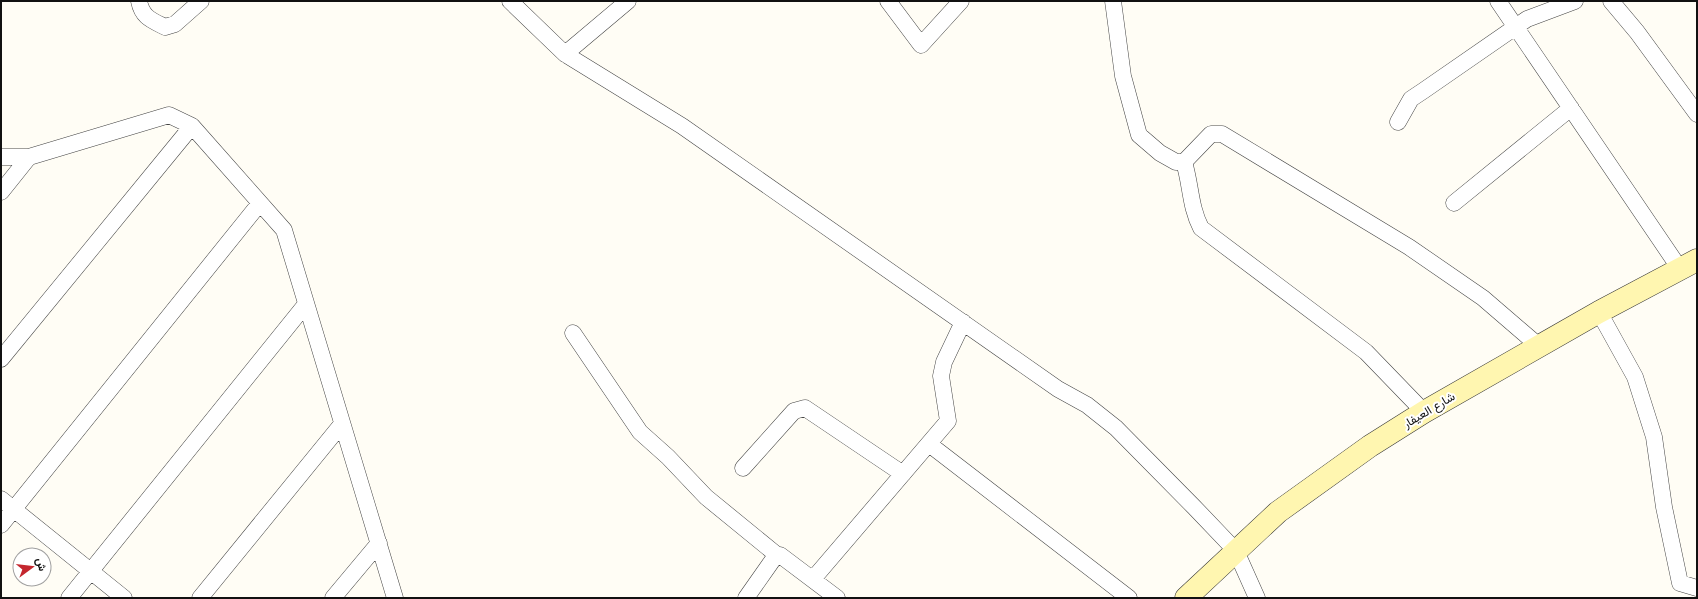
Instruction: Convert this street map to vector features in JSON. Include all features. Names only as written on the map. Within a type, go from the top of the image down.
[{"type":"main road","name":"شارع العيفار","points":[[1186,598],[1278,512],[1370,446],[1424,412],[1599,312],[1688,264]]},
{"type":"street","points":[[139,1],[141,11],[150,20],[165,27],[175,24],[201,1]]},
{"type":"street","points":[[510,1],[565,54],[682,126],[1058,389],[1087,405],[1116,428],[1236,551],[1257,598]]},
{"type":"street","points":[[565,54],[628,1]]},
{"type":"street","points":[[888,1],[921,45],[962,1]]},
{"type":"street","points":[[1113,1],[1123,76],[1138,134],[1160,153],[1176,162],[1184,162],[1211,134],[1222,134],[1409,247],[1483,298],[1540,347]]},
{"type":"street","points":[[1498,1],[1571,108],[1688,264]]},
{"type":"street","points":[[1398,122],[1411,99],[1527,20],[1576,1]]},
{"type":"street","points":[[1611,1],[1637,32],[1697,114]]},
{"type":"street","points":[[1454,203],[1571,108]]},
{"type":"street","points":[[1,157],[29,158],[168,115],[192,126],[284,230],[341,425],[395,598]]},
{"type":"street","points":[[1,359],[192,126]]},
{"type":"street","points":[[1,192],[29,158]]},
{"type":"street","points":[[1184,162],[1189,179],[1192,207],[1201,228],[1366,352],[1424,412]]},
{"type":"street","points":[[1,525],[260,203]]},
{"type":"street","points":[[69,598],[306,304]]},
{"type":"street","points":[[1599,312],[1635,377],[1651,430],[1664,507],[1680,583],[1697,588]]},
{"type":"street","points":[[813,579],[948,421],[942,376],[944,362],[963,322]]},
{"type":"street","points":[[573,333],[640,432],[684,472],[706,497],[777,555],[783,555],[837,598]]},
{"type":"street","points":[[743,468],[794,411],[805,408],[903,474]]},
{"type":"street","points":[[200,598],[341,425]]},
{"type":"street","points":[[929,444],[1128,598]]},
{"type":"street","points":[[1,499],[124,598]]},
{"type":"street","points":[[334,598],[379,543]]},
{"type":"street","points":[[746,598],[777,555]]}]
